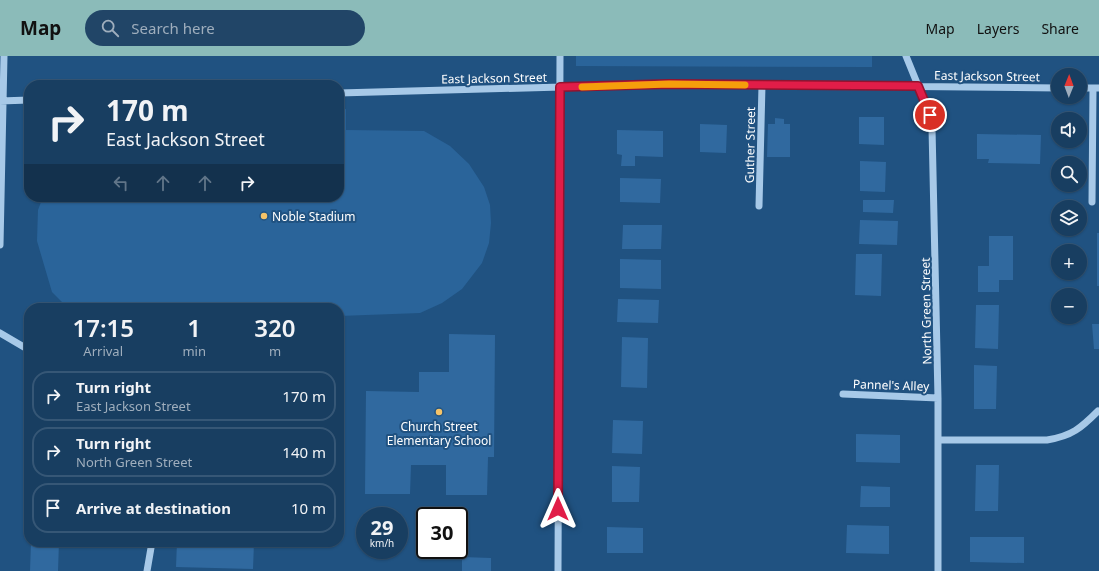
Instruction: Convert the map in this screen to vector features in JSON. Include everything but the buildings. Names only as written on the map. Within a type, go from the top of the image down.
[{"type":"street","points":[[0,245],[1,101],[4,56]]},
{"type":"street","points":[[558,571],[560,56]]},
{"type":"street","name":"North Green Street","points":[[906,56],[930,115],[932,128],[938,398],[938,571]]},
{"type":"street","name":"East Jackson Street","points":[[344,93],[669,84],[1051,88]]},
{"type":"street","name":"Guther Street","points":[[759,206],[762,85]]},
{"type":"street","points":[[1092,202],[1096,88]]},
{"type":"street","points":[[1,101],[24,100]]},
{"type":"street","points":[[0,333],[24,347]]},
{"type":"street","name":"Pannel's Alley","points":[[843,394],[938,398]]},
{"type":"street","points":[[938,440],[1047,440],[1061,438],[1073,433],[1098,411]]},
{"type":"street","points":[[147,571],[151,547]]},
{"type":"shaded area","points":[[576,56],[872,56],[872,67],[576,66]]},
{"type":"shaded area","name":"Noble Stadium","points":[[344,109],[346,109],[346,130],[424,131],[450,146],[469,164],[484,187],[490,205],[491,223],[489,243],[482,263],[462,289],[442,303],[420,313],[344,316],[344,303],[63,303],[52,292],[37,241],[38,210],[41,202],[344,202]]},
{"type":"slow traffic","points":[[582,87],[669,84],[745,85]]},
{"type":"place","name":"Noble Stadium","points":[[264,216]]},
{"type":"place","name":"Church Street Elementary School","points":[[439,412]]},
{"type":"route","points":[[558,509],[560,87],[669,84],[918,86],[930,115]]}]
